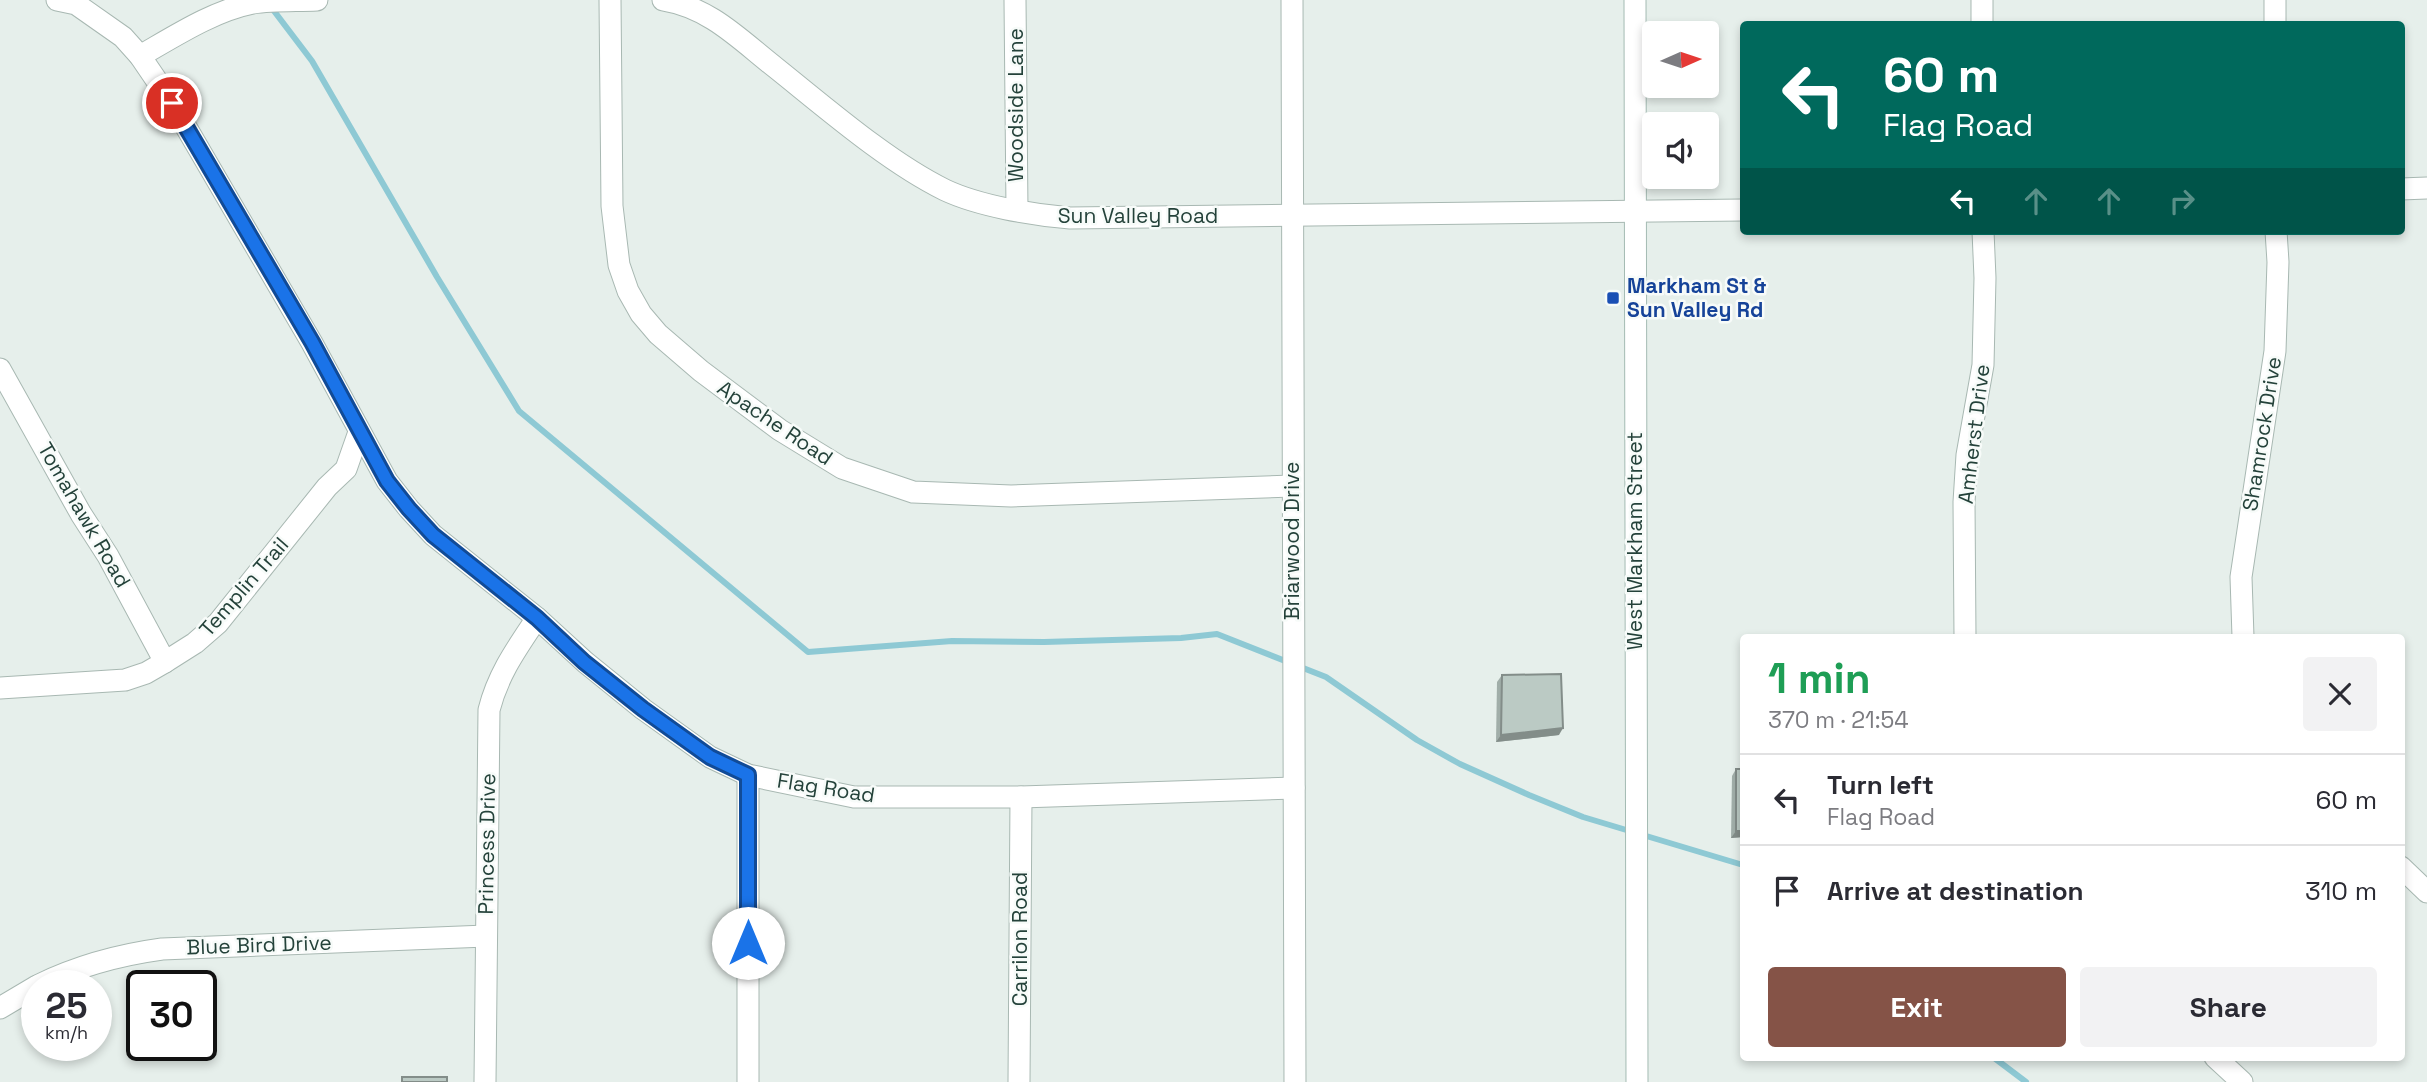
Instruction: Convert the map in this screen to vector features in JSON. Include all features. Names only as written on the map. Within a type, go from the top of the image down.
[{"type":"street","name":"Flag Road","points":[[57,0],[76,4],[123,37],[141,56],[172,103],[312,342],[387,481],[433,535],[537,618],[584,662],[710,757],[748,775],[854,797],[1021,797],[1294,788]]},
{"type":"street","points":[[141,56],[174,36],[224,12],[254,3],[317,0]]},
{"type":"street","name":"Apache Road","points":[[610,0],[612,206],[619,265],[628,290],[641,314],[658,334],[701,371],[780,430],[842,468],[913,492],[1011,496],[1292,486]]},
{"type":"street","name":"Sun Valley Road","points":[[663,0],[714,20],[739,36],[760,56],[886,153],[946,190],[1040,216],[1070,218],[1740,210]]},
{"type":"street","name":"Woodside Lane","points":[[1015,0],[1017,210]]},
{"type":"street","name":"Briarwood Drive","points":[[1292,0],[1295,1082]]},
{"type":"street","name":"West Markham Street","points":[[1635,0],[1637,1082]]},
{"type":"street","points":[[1982,0],[1982,21]]},
{"type":"street","points":[[2275,0],[2275,21]]},
{"type":"street","points":[[2405,189],[2427,188]]},
{"type":"street","name":"Amherst Drive","points":[[1965,634],[1964,502],[1969,443],[1983,365],[1983,235]]},
{"type":"street","name":"Shamrock Drive","points":[[2243,634],[2241,577],[2275,351],[2276,235]]},
{"type":"street","name":"Tomahawk Road","points":[[0,369],[81,514],[108,556],[165,662]]},
{"type":"street","name":"Templin Trail","points":[[0,688],[125,680],[146,673],[195,643],[226,613],[327,487],[346,469],[359,432]]},
{"type":"street","name":"Princess Drive","points":[[485,1082],[489,710],[504,667],[537,618]]},
{"type":"street","points":[[748,775],[748,1082]]},
{"type":"street","name":"Carrilon Road","points":[[1019,1082],[1021,797]]},
{"type":"street","points":[[2405,871],[2427,892]]},
{"type":"street","name":"Blue Bird Drive","points":[[76,970],[127,954],[162,949],[486,936]]},
{"type":"street","name":"Blue Bird Drive","points":[[0,1008],[21,996]]},
{"type":"street","points":[[2219,1061],[2242,1082]]},
{"type":"building","points":[[1561,674],[1563,728],[1501,735],[1502,675]]},
{"type":"building","points":[[1736,769],[1740,769],[1740,831],[1736,831]]},
{"type":"building","points":[[402,1077],[447,1077],[447,1082],[402,1082]]},
{"type":"waterway","points":[[271,7],[312,61],[437,277],[519,411],[808,652],[952,641],[1044,642],[1181,638],[1217,634],[1326,677],[1417,740],[1460,764],[1529,795],[1583,817],[1740,864]]},
{"type":"waterway","points":[[1998,1061],[2026,1082]]},
{"type":"place","name":"Markham St & Sun Valley Rd","points":[[1613,298]]},
{"type":"route","points":[[172,103],[312,342],[387,481],[409,509],[433,535],[537,618],[584,662],[643,709],[710,757],[748,775],[748,943]]}]
